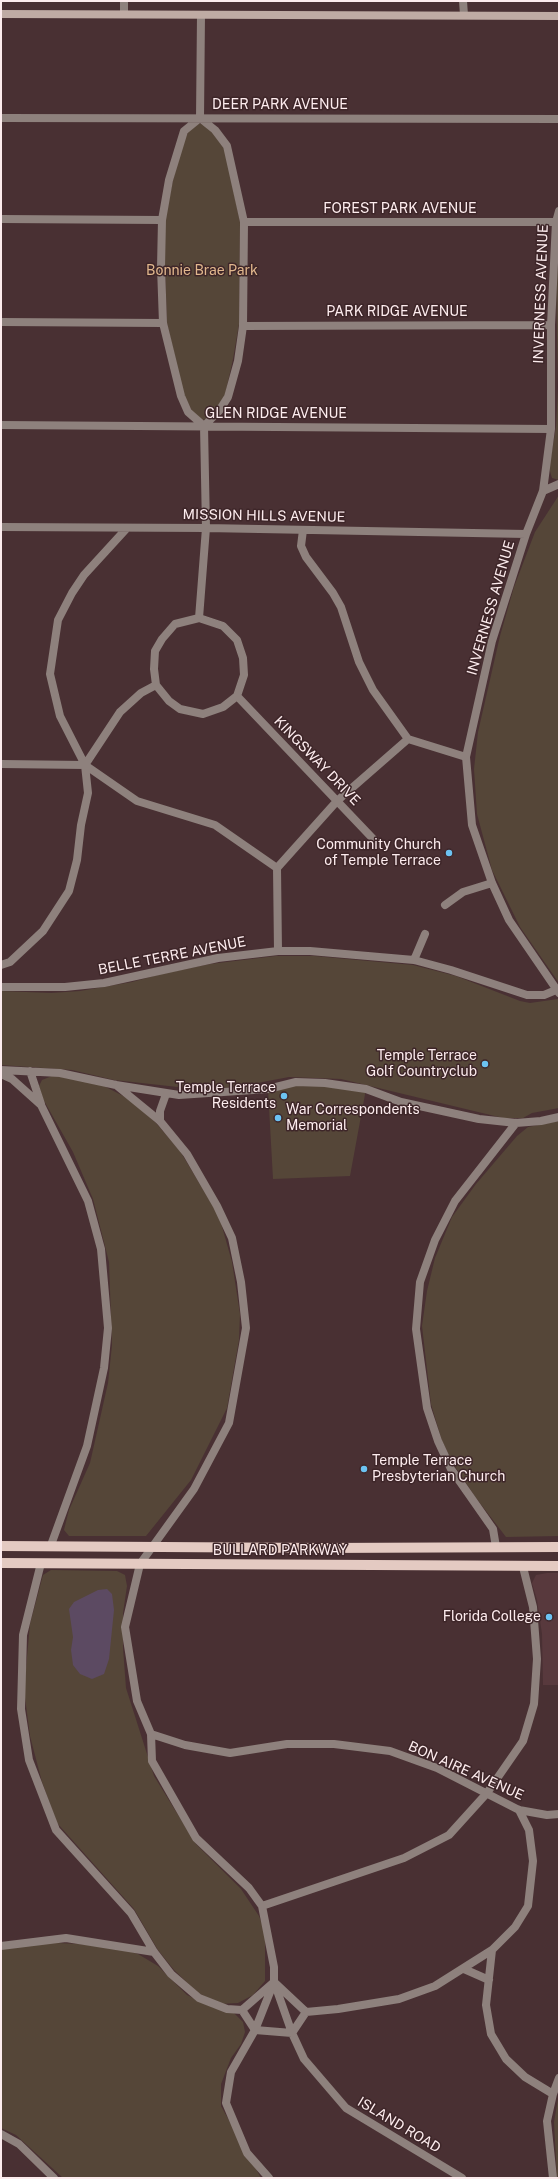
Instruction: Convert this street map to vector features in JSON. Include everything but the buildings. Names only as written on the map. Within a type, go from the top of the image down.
[{"type":"main road","name":"BULLARD PARKWAY","points":[[1,1546],[559,1547]]},
{"type":"main road","name":"BULLARD PARKWAY","points":[[1,1563],[559,1566]]},
{"type":"street","points":[[124,1],[124,14]]},
{"type":"street","points":[[463,1],[464,15]]},
{"type":"street","points":[[1,14],[559,16]]},
{"type":"street","points":[[200,118],[201,15]]},
{"type":"street","name":"DEER PARK AVENUE","points":[[1,118],[559,119]]},
{"type":"street","points":[[199,618],[206,528],[204,426],[188,412],[181,396],[163,323],[162,220],[169,180],[184,131],[200,118]]},
{"type":"street","points":[[200,118],[215,130],[228,146],[244,222],[243,326],[238,361],[228,397],[220,411],[204,426]]},
{"type":"street","name":"INVERNESS AVENUE","points":[[558,991],[510,920],[492,883],[472,825],[466,757],[492,640],[526,534],[543,491],[551,429],[551,325],[556,222],[559,211]]},
{"type":"street","points":[[1,220],[162,220]]},
{"type":"street","name":"FOREST PARK AVENUE","points":[[244,222],[556,222]]},
{"type":"street","points":[[1,322],[163,323]]},
{"type":"street","name":"PARK RIDGE AVENUE","points":[[243,326],[551,325]]},
{"type":"street","name":"GLEN RIDGE AVENUE","points":[[1,425],[551,429]]},
{"type":"street","points":[[543,491],[559,484]]},
{"type":"street","name":"MISSION HILLS AVENUE","points":[[1,527],[206,528],[526,534]]},
{"type":"street","points":[[1,965],[10,962],[43,931],[69,891],[77,860],[81,825],[88,793],[85,765],[60,716],[50,674],[58,620],[72,592],[84,575],[127,528]]},
{"type":"street","points":[[303,530],[302,546],[306,557],[333,592],[341,607],[359,662],[373,690],[408,739],[466,757]]},
{"type":"street","points":[[199,618],[223,626],[237,640],[244,658],[244,675],[237,696],[223,707],[203,714],[180,709],[169,701],[156,685],[155,651],[162,639],[175,624],[199,618]]},
{"type":"street","points":[[85,765],[120,712],[141,693],[156,685]]},
{"type":"street","name":"KINGSWAY DRIVE","points":[[237,696],[378,844]]},
{"type":"street","points":[[278,951],[277,868],[337,801],[408,739]]},
{"type":"street","points":[[1,764],[85,765],[137,801],[215,825],[277,868]]},
{"type":"street","points":[[445,905],[463,892],[492,883]]},
{"type":"street","points":[[414,960],[425,934]]},
{"type":"street","name":"BELLE TERRE AVENUE","points":[[1,987],[65,987],[104,983],[191,963],[278,951],[337,952],[414,960],[451,970],[527,995],[544,995],[558,991]]},
{"type":"street","points":[[1,1070],[60,1073],[166,1094],[224,1093],[268,1089],[296,1082],[325,1083],[366,1089],[422,1107],[479,1119],[516,1123],[541,1121],[559,1117]]},
{"type":"street","points":[[30,1071],[41,1105],[88,1201],[101,1249],[108,1328],[104,1368],[87,1446],[51,1545]]},
{"type":"street","points":[[1,1074],[12,1079],[41,1105]]},
{"type":"street","points":[[116,1085],[160,1121],[187,1154],[217,1206],[232,1238],[241,1282],[246,1328],[230,1423],[194,1489],[140,1564],[125,1628],[137,1701],[151,1734],[152,1761],[196,1838],[249,1888],[262,1906],[274,1967],[274,1982],[255,2030],[232,2072],[226,2103],[247,2153],[268,2178]]},
{"type":"street","points":[[160,1121],[160,1111],[166,1094]]},
{"type":"street","points":[[496,1547],[493,1530],[451,1469],[438,1441],[427,1408],[416,1329],[420,1282],[435,1240],[455,1201],[516,1123]]},
{"type":"street","points":[[41,1563],[23,1635],[21,1709],[29,1760],[56,1830],[131,1913],[154,1952],[171,1974],[199,1998],[227,2009],[242,2010],[274,1982]]},
{"type":"street","points":[[262,1906],[404,1858],[449,1836],[487,1793],[523,1741],[534,1704],[538,1659],[533,1607],[523,1567]]},
{"type":"street","name":"BON AIRE AVENUE","points":[[151,1734],[185,1745],[230,1753],[287,1744],[334,1744],[390,1751],[437,1768],[519,1810],[547,1815],[559,1814]]},
{"type":"street","points":[[274,1982],[306,2012],[338,2009],[399,1999],[435,1986],[492,1950],[515,1927],[528,1906],[533,1861],[529,1830],[519,1810]]},
{"type":"street","points":[[1,1946],[66,1938],[154,1952]]},
{"type":"street","points":[[492,1950],[486,2005],[492,2034],[506,2058],[525,2077],[553,2094]]},
{"type":"street","points":[[464,1969],[489,1980]]},
{"type":"street","name":"ISLAND ROAD","points":[[274,1982],[292,2033],[304,2058],[346,2108],[458,2177]]},
{"type":"street","points":[[242,2010],[255,2030]]},
{"type":"street","points":[[255,2030],[292,2033],[306,2012]]},
{"type":"street","points":[[553,2178],[548,2122],[553,2094],[559,2078]]},
{"type":"street","points":[[1,2134],[19,2144],[54,2178]]},
{"type":"shaded area","name":"Florida College","points":[[559,1573],[559,1685],[543,1685],[542,1634],[537,1600],[532,1583],[536,1575]]},
{"type":"shaded area","points":[[107,1589],[112,1594],[114,1610],[109,1659],[104,1674],[92,1679],[80,1674],[73,1665],[71,1650],[73,1637],[69,1609],[74,1602],[98,1590]]},
{"type":"green space","name":"Bonnie Brae Park","points":[[198,123],[208,126],[225,150],[240,222],[239,324],[233,359],[225,395],[208,419],[202,420],[192,411],[184,396],[167,323],[165,267],[165,221],[173,180],[183,143],[190,128]]},
{"type":"green space","points":[[559,247],[559,480],[552,478],[549,468],[556,427],[558,387],[556,284]]},
{"type":"green space","points":[[559,495],[559,983],[520,927],[492,870],[477,814],[474,769],[478,732],[500,636],[514,587],[535,532]]},
{"type":"green space","points":[[276,956],[314,956],[413,965],[456,976],[520,1001],[530,1003],[558,999],[559,1108],[532,1113],[523,1118],[503,1118],[341,1079],[289,1077],[236,1087],[196,1089],[114,1080],[72,1070],[1,1065],[1,991],[51,993],[80,991],[132,982],[161,974],[210,964]]},
{"type":"green space","points":[[52,1076],[85,1079],[104,1086],[131,1100],[156,1123],[180,1151],[219,1216],[232,1262],[240,1314],[239,1340],[227,1408],[191,1480],[146,1536],[69,1536],[64,1530],[69,1510],[90,1463],[108,1383],[112,1345],[109,1262],[93,1199],[73,1152],[43,1099],[39,1086],[42,1080]]},
{"type":"green space","points":[[296,1082],[366,1089],[350,1176],[273,1179],[268,1089]]},
{"type":"green space","points":[[559,1121],[559,1536],[506,1537],[476,1498],[454,1465],[442,1441],[431,1404],[422,1326],[427,1291],[435,1258],[452,1217],[476,1184],[517,1136],[528,1127]]},
{"type":"green space","points":[[51,1570],[117,1571],[125,1575],[127,1586],[123,1613],[123,1648],[126,1688],[154,1776],[196,1844],[241,1889],[259,1916],[265,1932],[265,1981],[253,1995],[238,2003],[219,2004],[198,1993],[174,1970],[158,1950],[134,1909],[57,1823],[42,1782],[30,1736],[24,1690],[30,1624],[43,1575]]},
{"type":"green space","points":[[56,1943],[122,1949],[138,1954],[158,1966],[187,1995],[212,2007],[234,2013],[243,2022],[245,2032],[241,2044],[231,2058],[221,2084],[221,2106],[261,2178],[63,2178],[16,2135],[1,2128],[1,1949],[27,1944]]},
{"type":"green space","points":[[559,2093],[559,2178],[557,2178],[554,2122]]},
{"type":"place","name":"Community Church of Temple Terrace","points":[[449,853]]},
{"type":"place","name":"Temple Terrace Golf Countryclub","points":[[485,1064]]},
{"type":"place","name":"Temple Terrace Residents","points":[[284,1096]]},
{"type":"place","name":"War Correspondents Memorial","points":[[278,1118]]},
{"type":"place","name":"Temple Terrace Presbyterian Church","points":[[364,1469]]},
{"type":"place","name":"Florida College","points":[[549,1617]]}]
